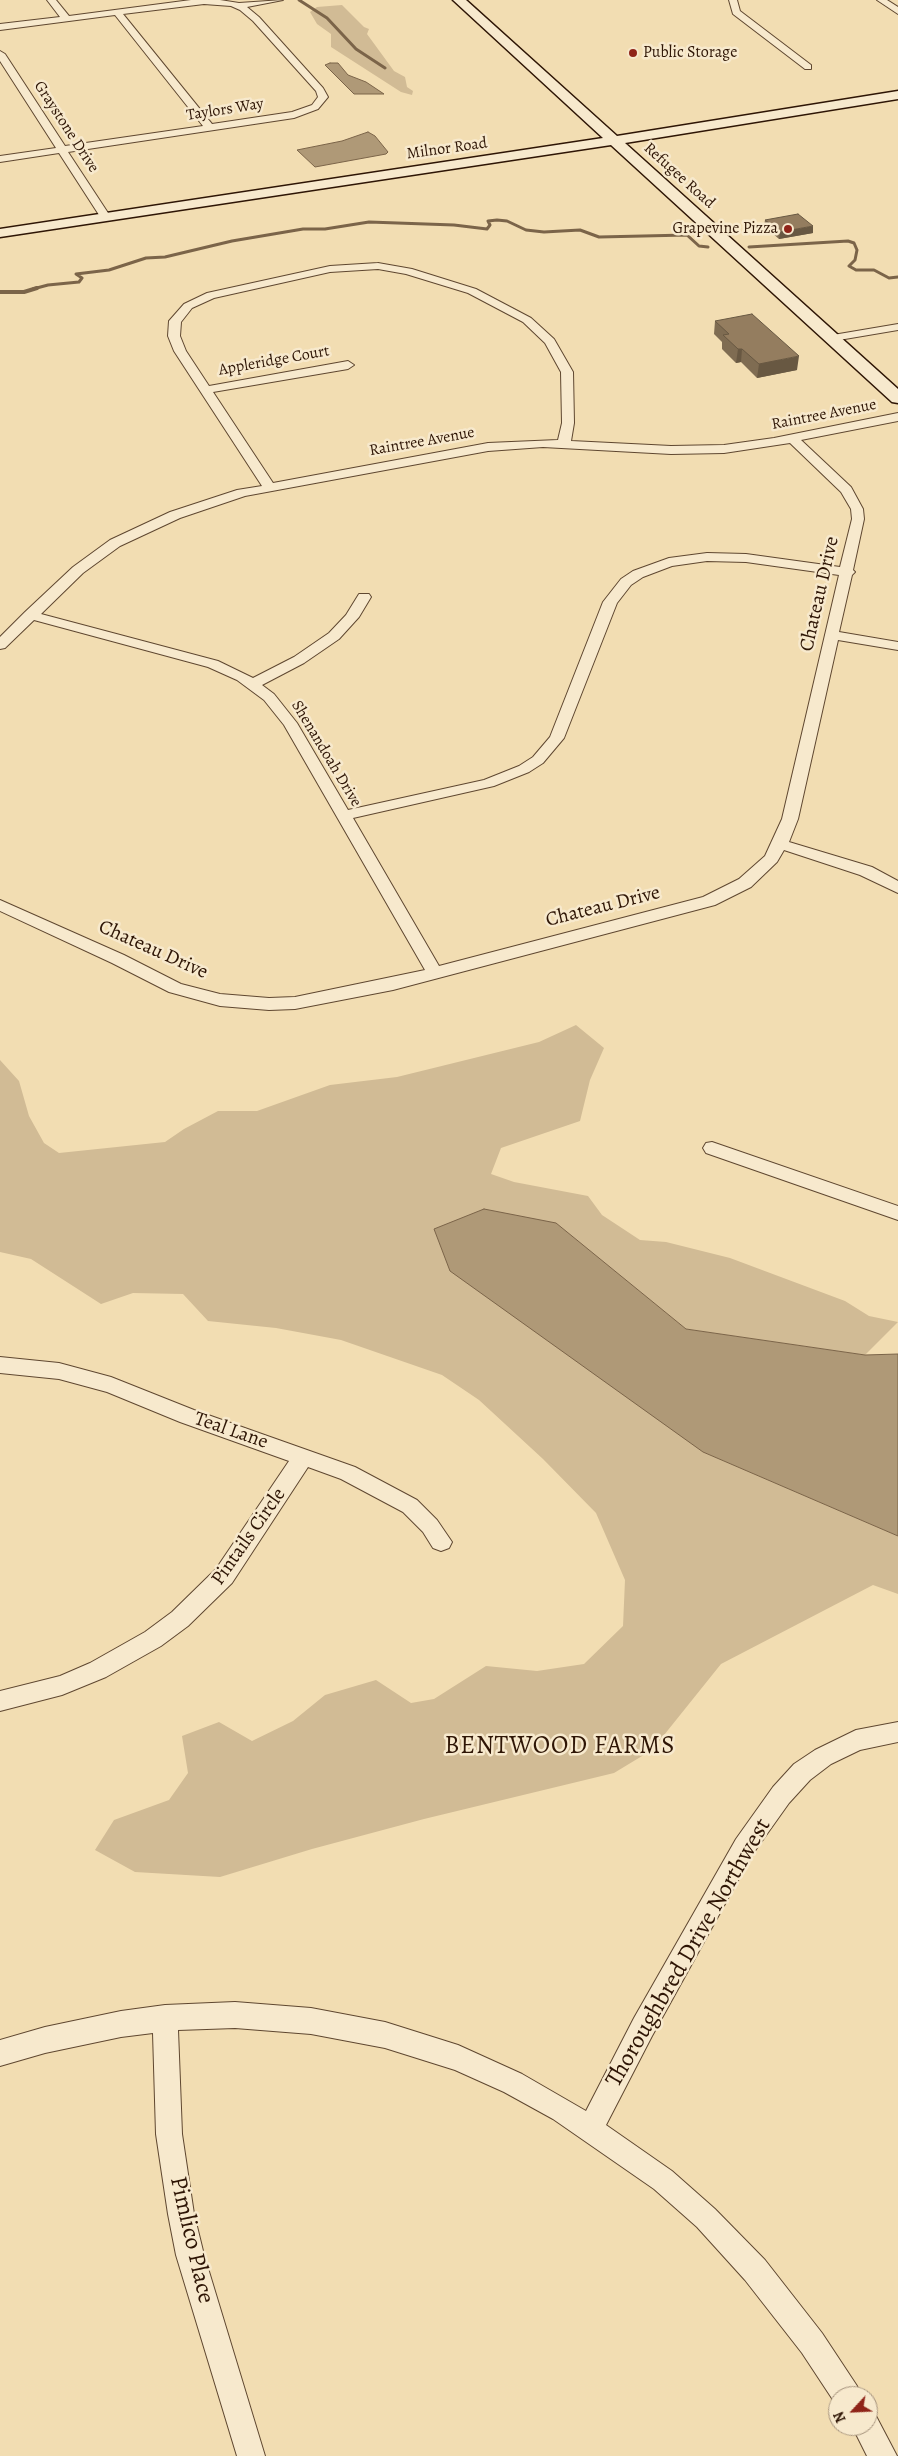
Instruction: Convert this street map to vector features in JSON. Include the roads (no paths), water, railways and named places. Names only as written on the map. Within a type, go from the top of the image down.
[{"type":"main road","name":"Refugee Road","points":[[459,0],[898,398]]},
{"type":"main road","name":"Milnor Road","points":[[0,233],[614,141],[898,95]]},
{"type":"street","points":[[51,0],[66,18]]},
{"type":"street","points":[[0,27],[204,1],[238,6],[279,0]]},
{"type":"street","points":[[732,0],[736,12],[808,67]]},
{"type":"street","points":[[881,0],[898,11]]},
{"type":"street","name":"Taylors Way","points":[[0,159],[294,115],[316,107],[323,97],[320,90],[256,20],[238,6]]},
{"type":"street","points":[[118,12],[210,128]]},
{"type":"street","name":"Graystone Drive","points":[[0,54],[105,216]]},
{"type":"street","points":[[269,487],[180,351],[174,336],[175,321],[188,306],[224,291],[315,272],[362,266],[391,268],[430,277],[486,297],[518,314],[543,334],[564,364],[568,379],[568,423],[564,443]]},
{"type":"street","points":[[833,338],[898,327]]},
{"type":"street","name":"Appleridge Court","points":[[206,390],[348,365]]},
{"type":"street","name":"Raintree Avenue","points":[[0,645],[90,561],[129,535],[208,503],[269,487],[488,447],[564,443],[690,451],[741,447],[793,439],[898,417]]},
{"type":"street","name":"Chateau Drive","points":[[0,905],[174,988],[220,1000],[261,1004],[295,1003],[345,995],[435,973],[709,900],[737,887],[760,872],[780,844],[790,819],[857,529],[857,509],[853,499],[841,484],[793,439]]},
{"type":"street","points":[[343,816],[489,783],[524,769],[538,760],[558,738],[610,602],[626,582],[638,574],[669,562],[720,556],[848,572]]},
{"type":"street","points":[[253,684],[299,660],[334,636],[352,617],[364,597]]},
{"type":"street","name":"Shenandoah Drive","points":[[30,615],[192,658],[229,671],[253,684],[269,697],[290,724],[435,973]]},
{"type":"street","points":[[832,635],[898,646]]},
{"type":"street","points":[[780,844],[866,871],[898,888]]},
{"type":"street","points":[[712,1148],[898,1213]]},
{"type":"street","name":"Teal Lane","points":[[0,1365],[59,1371],[112,1385],[187,1416],[304,1456],[401,1499],[430,1526],[441,1542]]},
{"type":"street","name":"Pintails Circle","points":[[0,1702],[62,1685],[98,1670],[146,1643],[180,1619],[224,1576],[304,1456]]},
{"type":"street","name":"Thoroughbred Drive Northwest","points":[[591,2128],[643,2027],[744,1847],[781,1795],[802,1772],[823,1757],[856,1740],[898,1732]]},
{"type":"street","points":[[0,2053],[45,2040],[121,2024],[165,2018],[235,2015],[292,2020],[385,2035],[458,2058],[513,2083],[591,2128],[662,2180],[706,2218],[761,2277],[812,2343],[840,2386]]},
{"type":"street","name":"Pimlico Place","points":[[165,2018],[169,2134],[181,2214],[190,2255],[230,2380],[251,2456]]},
{"type":"street","points":[[872,2436],[883,2456]]},
{"type":"waterway","points":[[299,0],[327,18],[356,49],[385,68]]},
{"type":"waterway","points":[[33,289],[48,285],[79,282],[82,278],[76,274],[109,270],[146,258],[165,257],[232,241],[303,229],[325,229],[369,222],[454,225],[487,229],[490,225],[488,221],[497,220],[507,221],[526,230],[544,232],[580,230],[599,237],[687,235],[699,246],[708,247]]},
{"type":"waterway","points":[[749,247],[848,241],[854,243],[857,250],[855,260],[849,266],[856,270],[874,270],[889,278],[898,277]]},
{"type":"waterway","points":[[0,292],[24,292],[37,288]]},
{"type":"place","name":"Public Storage","points":[[633,53]]},
{"type":"place","name":"Grapevine Pizza","points":[[788,229]]},
{"type":"district","name":"BENTWOOD FARMS","points":[[560,1747]]}]
